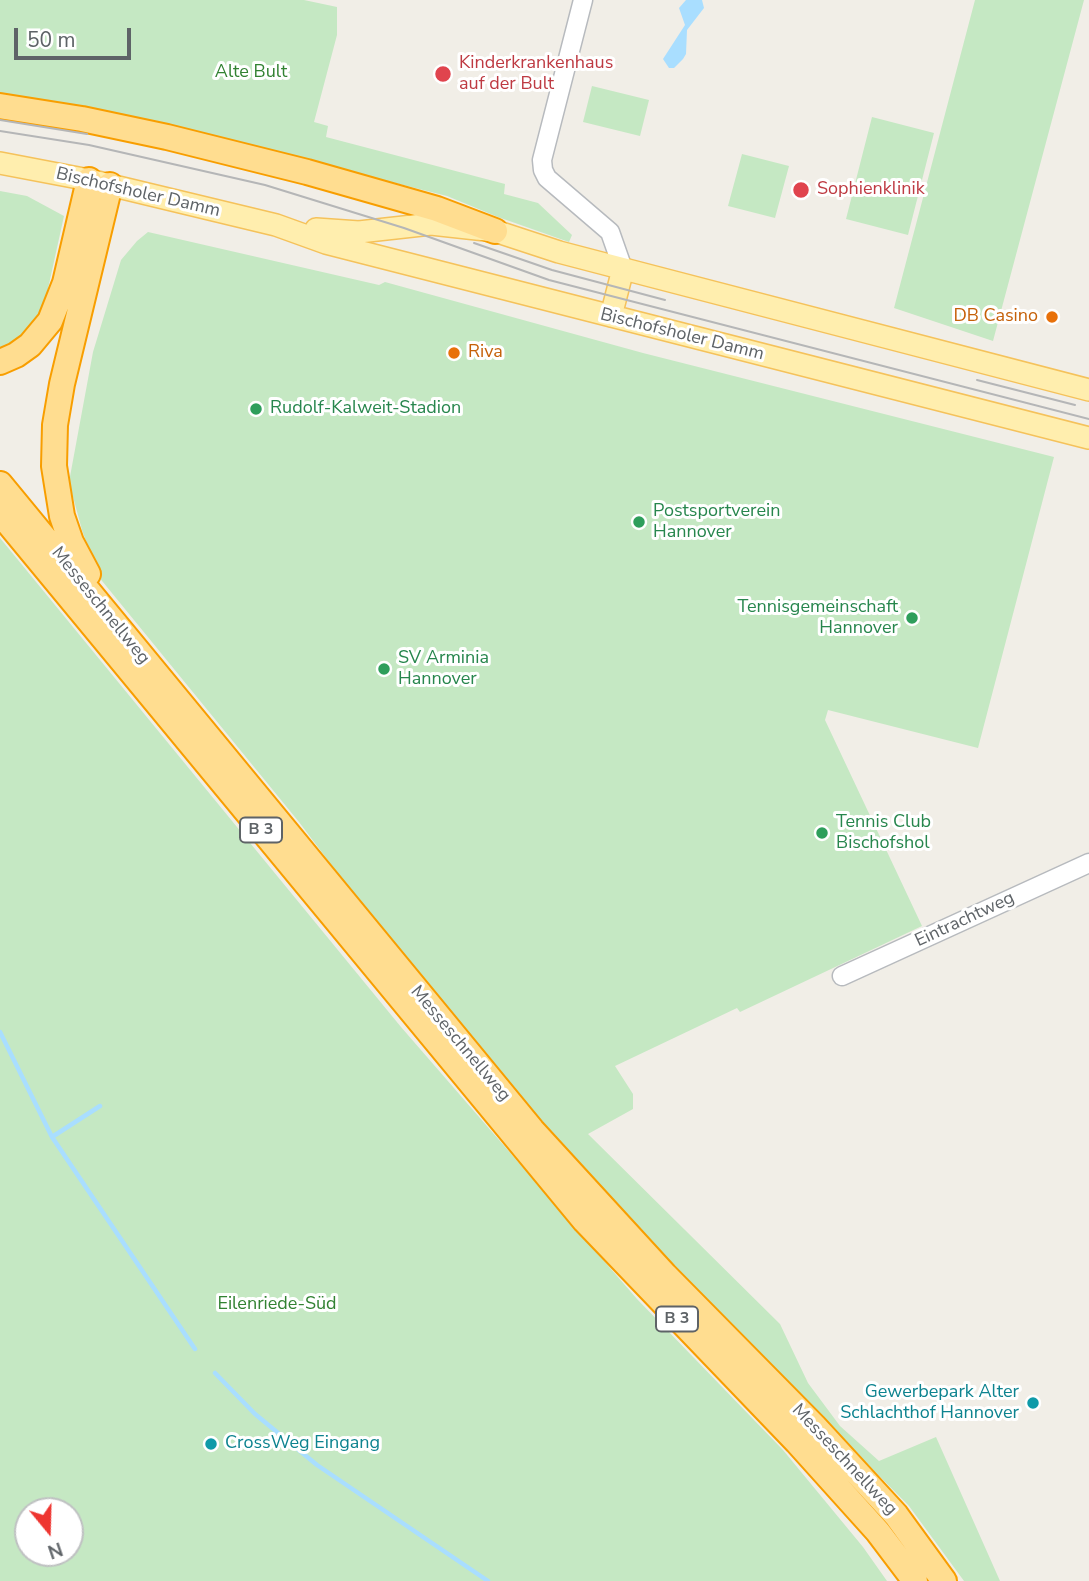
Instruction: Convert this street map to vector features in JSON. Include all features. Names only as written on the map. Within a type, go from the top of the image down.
[{"type":"highway","points":[[0,106],[155,134],[307,172],[437,209],[495,231]]},
{"type":"highway","points":[[0,362],[30,345],[54,312],[100,183]]},
{"type":"highway","points":[[100,183],[55,425],[54,466],[62,516],[71,542],[123,635]]},
{"type":"highway","name":"Messeschnellweg","points":[[0,484],[532,1130],[599,1206],[814,1426],[887,1505],[944,1581]]},
{"type":"highway","name":"Messeschnellweg","points":[[0,513],[585,1221],[805,1451],[878,1532],[915,1581]]},
{"type":"main road","name":"Bischofsholer Damm","points":[[0,163],[100,183],[276,225],[326,243],[1089,439]]},
{"type":"main road","name":"Bischofsholer Damm","points":[[276,225],[344,232],[431,225],[495,231],[623,269],[1089,390]]},
{"type":"main road","points":[[611,316],[623,269]]},
{"type":"street","points":[[583,0],[542,160],[543,170],[547,178],[610,232],[623,269]]},
{"type":"street","name":"Eintrachtweg","points":[[842,976],[1089,863]]},
{"type":"green space","name":"Alte Bult","points":[[0,0],[304,0],[337,7],[337,35],[314,122],[328,126],[326,137],[505,184],[504,194],[538,203],[572,235],[569,242],[447,196],[165,125],[0,94]]},
{"type":"green space","points":[[975,0],[1084,0],[993,341],[894,308]]},
{"type":"green space","points":[[592,86],[649,100],[640,136],[583,122]]},
{"type":"green space","points":[[872,117],[934,133],[908,235],[846,219]]},
{"type":"green space","points":[[742,154],[789,166],[775,218],[728,206]]},
{"type":"green space","points":[[0,191],[27,196],[64,216],[42,316],[32,333],[0,353]]},
{"type":"green space","points":[[148,232],[379,285],[385,282],[643,353],[1054,457],[978,748],[828,710],[825,720],[922,926],[740,1012],[737,1008],[615,1066],[633,1094],[633,1109],[588,1134],[780,1324],[808,1383],[840,1426],[879,1461],[936,1437],[1000,1581],[964,1581],[909,1506],[605,1199],[373,920],[299,822],[98,576],[69,482],[93,352],[121,260]]},
{"type":"green space","name":"Eilenriede-Süd","points":[[0,538],[401,1027],[637,1299],[783,1450],[863,1547],[887,1581],[0,1581]]},
{"type":"water","points":[[686,0],[702,0],[704,8],[687,30],[686,54],[674,68],[669,68],[663,59],[685,25],[679,8]]},
{"type":"waterway","points":[[0,1032],[52,1137],[195,1349]]},
{"type":"waterway","points":[[52,1137],[100,1106]]},
{"type":"waterway","points":[[215,1373],[255,1414],[317,1465],[488,1581]]},
{"type":"tram line","points":[[0,120],[87,134]]},
{"type":"tram line","points":[[0,131],[89,145],[265,185],[404,228],[549,280],[1089,419]]},
{"type":"tram line","points":[[474,243],[552,270],[665,300]]},
{"type":"tram line","points":[[977,380],[1075,405]]},
{"type":"place","name":"Kinderkrankenhaus auf der Bult","points":[[443,74]]},
{"type":"place","name":"Sophienklinik","points":[[801,190]]},
{"type":"place","name":"DB Casino","points":[[1052,317]]},
{"type":"place","name":"Riva","points":[[454,353]]},
{"type":"place","name":"Rudolf-Kalweit-Stadion","points":[[256,409]]},
{"type":"place","name":"Postsportverein Hannover","points":[[639,522]]},
{"type":"place","name":"Tennisgemeinschaft Hannover","points":[[912,618]]},
{"type":"place","name":"SV Arminia Hannover","points":[[384,669]]},
{"type":"place","name":"Tennis Club Bischofshol","points":[[822,833]]},
{"type":"place","name":"Gewerbepark Alter Schlachthof Hannover","points":[[1033,1403]]},
{"type":"place","name":"CrossWeg Eingang","points":[[211,1444]]}]
